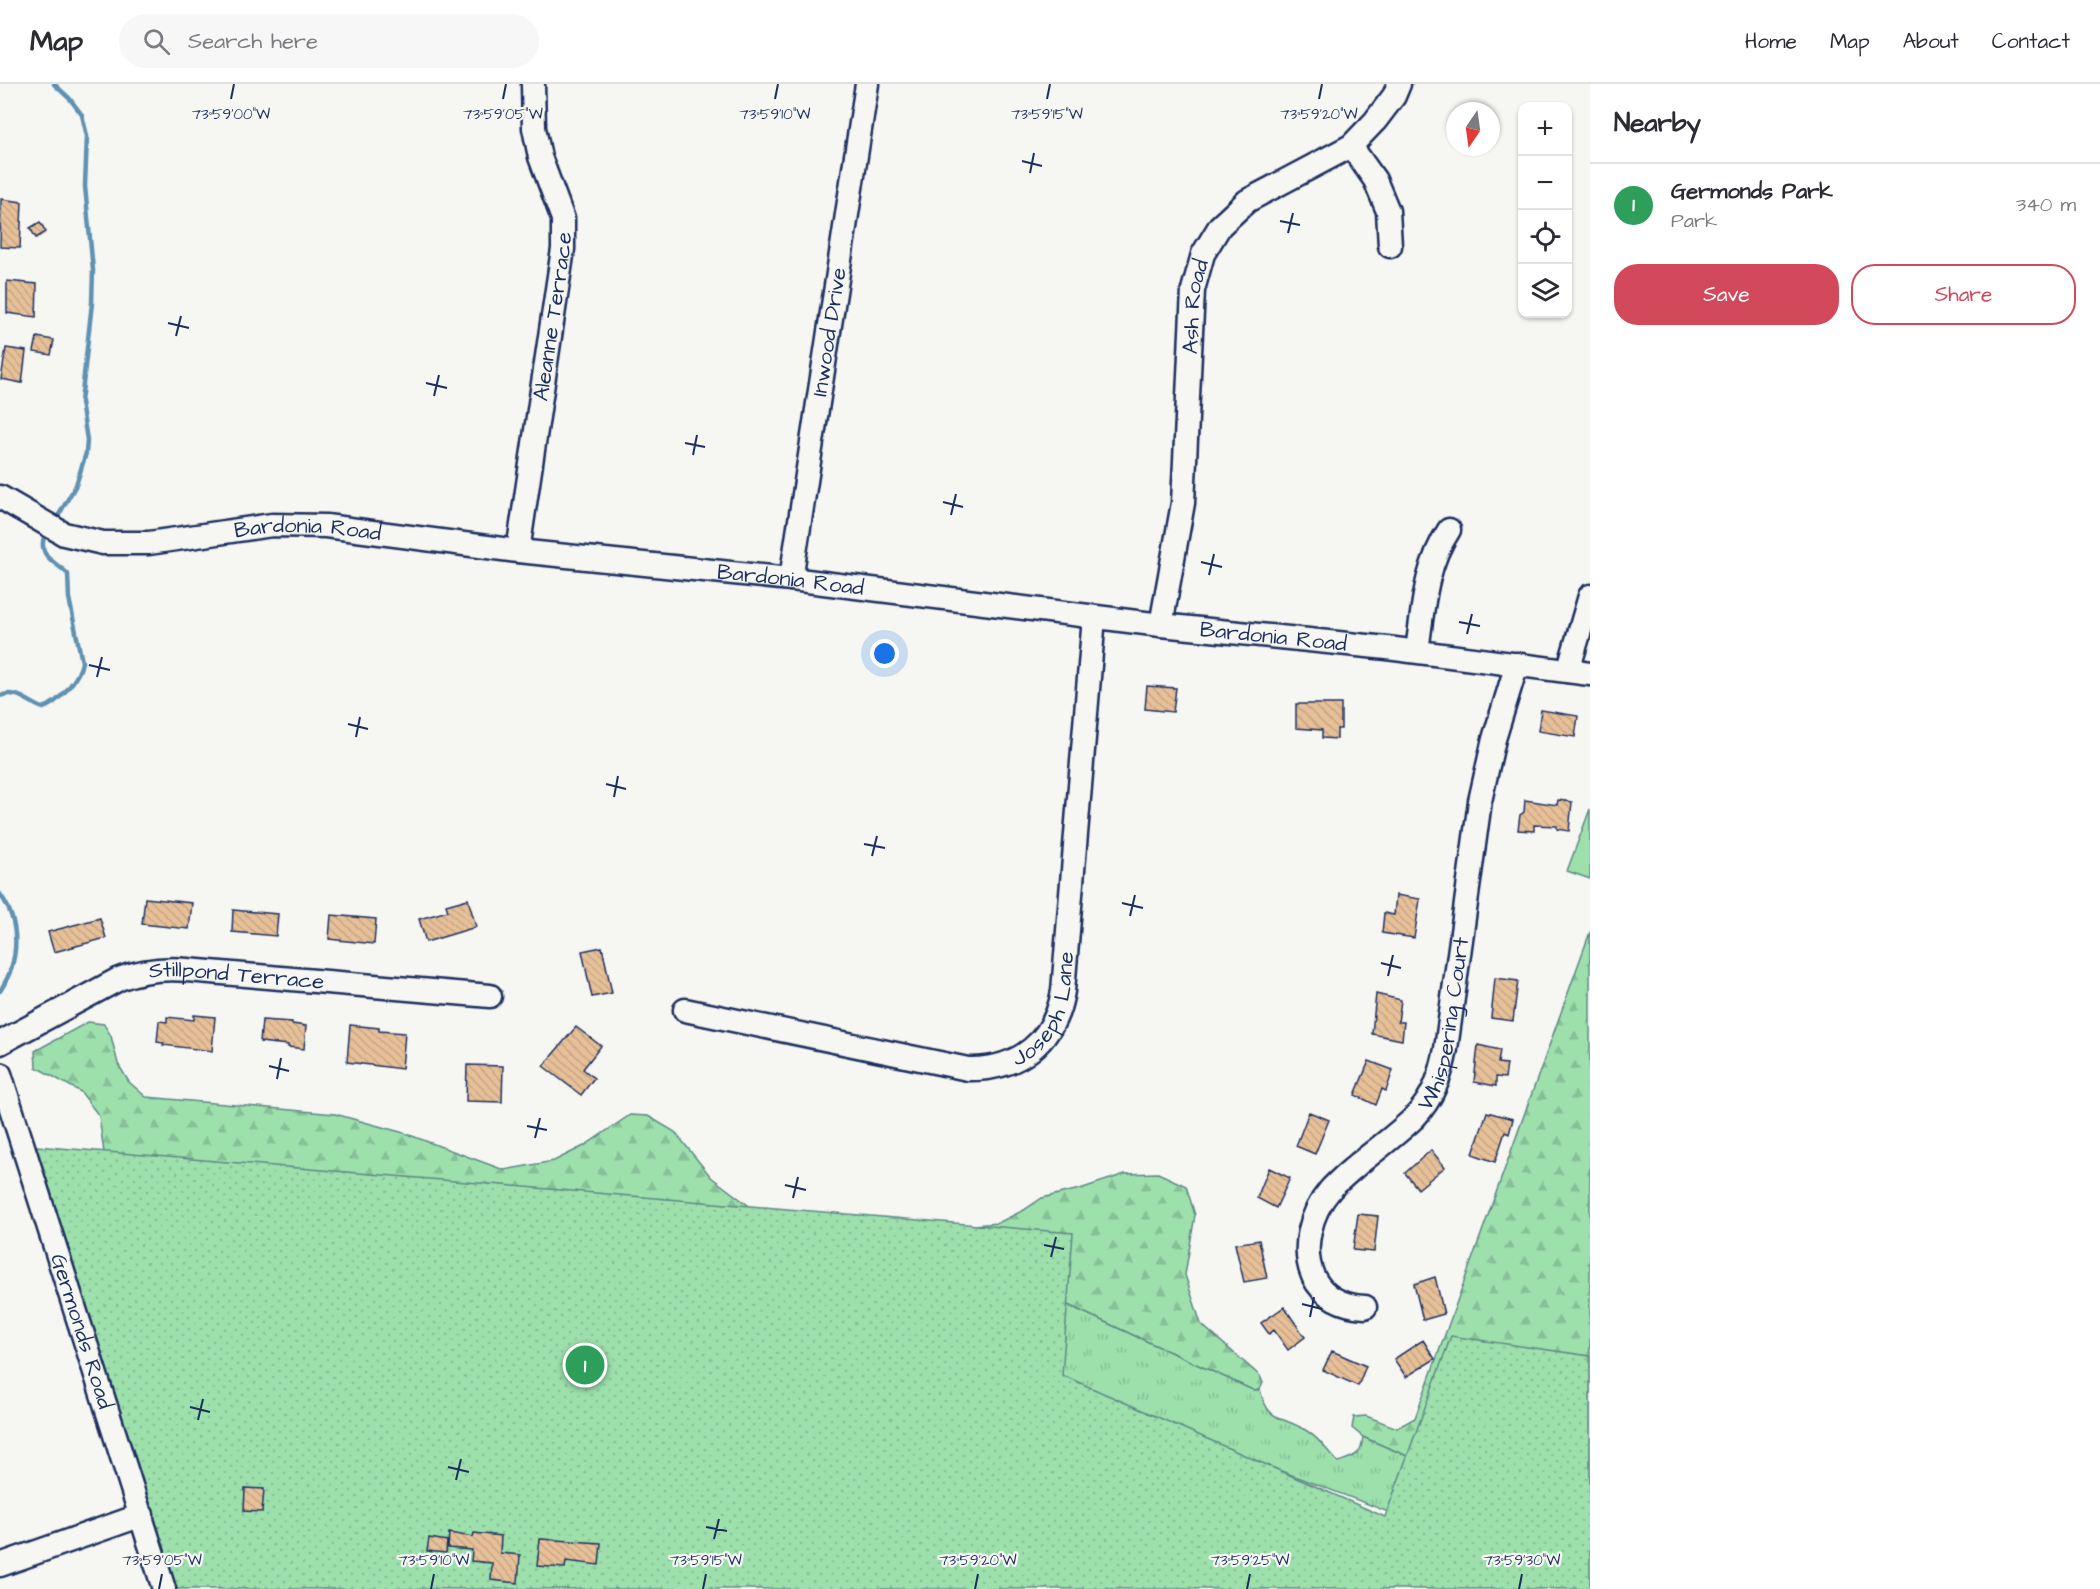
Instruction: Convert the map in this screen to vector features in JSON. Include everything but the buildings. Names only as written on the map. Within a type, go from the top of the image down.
[{"type":"street","name":"Aleanne Terrace","points":[[518,551],[563,249],[563,219],[540,157],[534,128],[533,84]]},
{"type":"street","name":"Inwood Drive","points":[[791,579],[867,84]]},
{"type":"street","name":"Ash Road","points":[[1161,625],[1183,503],[1187,460],[1193,290],[1203,254],[1220,226],[1248,201],[1351,146],[1375,122],[1394,96],[1399,84]]},
{"type":"street","points":[[1351,146],[1375,180],[1388,211],[1390,246]]},
{"type":"street","name":"Bardonia Road","points":[[0,496],[64,534],[103,543],[138,544],[263,526],[293,524],[518,551],[791,579],[1161,625],[1417,651],[1590,674]]},
{"type":"street","points":[[1417,651],[1430,570],[1441,542],[1449,530]]},
{"type":"street","points":[[1568,671],[1590,596]]},
{"type":"street","name":"Joseph Lane","points":[[685,1010],[968,1069],[986,1069],[1002,1065],[1023,1056],[1034,1047],[1054,1022],[1063,991],[1094,617]]},
{"type":"street","name":"Whispering Court","points":[[1365,1307],[1336,1300],[1316,1281],[1309,1261],[1310,1228],[1331,1188],[1414,1118],[1436,1087],[1446,1049],[1480,801],[1494,739],[1517,664]]},
{"type":"street","name":"Stillpond Terrace","points":[[0,1043],[119,979],[159,969],[490,996]]},
{"type":"street","name":"Germonds Road","points":[[0,1074],[164,1589]]},
{"type":"street","points":[[0,1566],[142,1515]]},
{"type":"green space","points":[[1590,809],[1590,879],[1567,871]]},
{"type":"green space","points":[[1590,932],[1590,1534],[1363,1437],[1352,1428],[1354,1417],[1366,1416],[1397,1428],[1415,1418]]},
{"type":"green space","points":[[88,1022],[104,1024],[111,1036],[118,1064],[129,1082],[146,1097],[335,1114],[404,1133],[504,1170],[554,1161],[584,1146],[630,1115],[648,1116],[675,1132],[711,1177],[756,1211],[949,1227],[998,1223],[1042,1198],[1080,1189],[1125,1174],[1158,1173],[1186,1186],[1195,1215],[1185,1275],[1201,1324],[1260,1376],[1263,1383],[1260,1389],[1255,1391],[1031,1288],[105,1160],[99,1116],[81,1092],[36,1067],[35,1051]]},
{"type":"green space","points":[[36,1146],[1073,1233],[1062,1375],[1385,1517],[1451,1336],[1590,1356],[1590,1589],[177,1589]]},
{"type":"green space","points":[[664,1235],[1031,1288],[1255,1391],[1260,1389],[1267,1408],[1272,1413],[1311,1434],[1338,1462],[1359,1452],[1363,1437],[1590,1534],[1590,1589]]},
{"type":"waterway","points":[[54,84],[70,99],[82,115],[87,136],[85,186],[93,270],[92,303],[81,402],[87,440],[86,453],[76,485],[57,518]]},
{"type":"waterway","points":[[0,696],[17,695],[43,708],[61,696],[73,682],[82,662],[69,598],[68,574],[49,559],[44,550],[44,537]]},
{"type":"waterway","points":[[0,894],[7,905],[15,930],[14,955],[7,979],[0,991]]},
{"type":"place","name":"Germonds Park","points":[[585,1365]]}]
